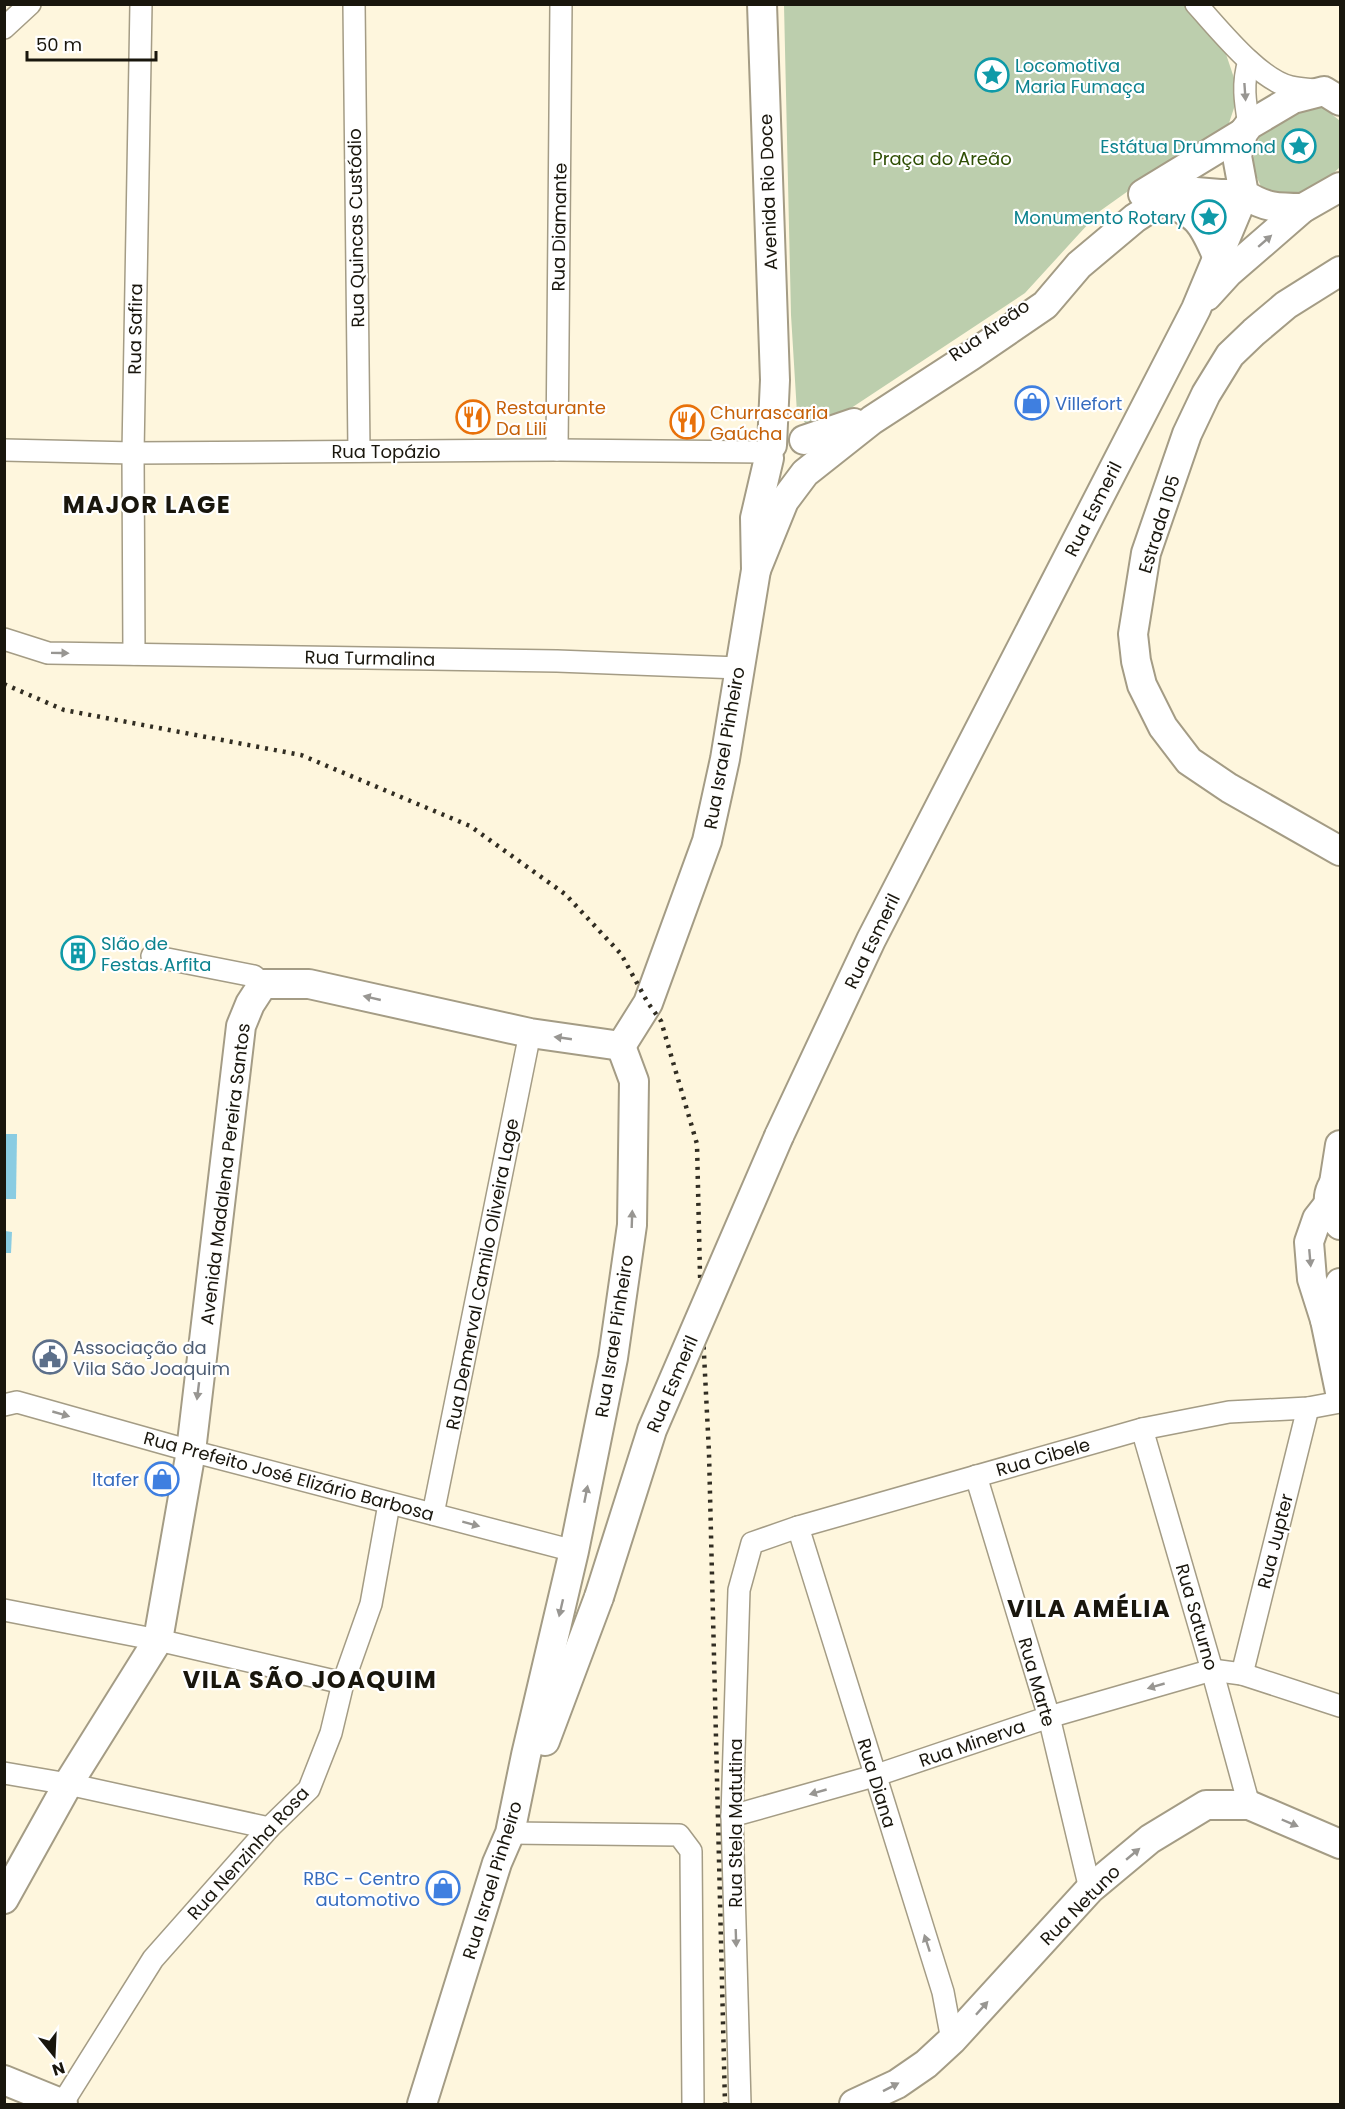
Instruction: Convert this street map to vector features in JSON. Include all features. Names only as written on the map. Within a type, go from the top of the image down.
[{"type":"street","points":[[4,28],[30,4]]},
{"type":"street","name":"Rua Safira","points":[[134,654],[133,453],[141,4]]},
{"type":"street","name":"Rua Quincas Custódio","points":[[354,4],[359,451]]},
{"type":"street","name":"Rua Diamante","points":[[557,450],[561,4]]},
{"type":"street","name":"Avenida Rio Doce","points":[[762,4],[775,380],[790,425],[782,446]]},
{"type":"street","points":[[1196,4],[1265,75],[1289,87],[1335,93]]},
{"type":"street","points":[[1196,309],[1244,194],[1237,156],[1246,129],[1244,92],[1249,61]]},
{"type":"street","name":"Rua Areão","points":[[782,446],[852,424],[1005,320],[1036,298],[1062,263],[1108,218],[1152,187],[1293,99],[1335,93]]},
{"type":"street","points":[[1196,309],[1228,273],[1303,208],[1341,187]]},
{"type":"street","name":"Rua Areão","points":[[805,473],[872,420],[972,356],[1045,305],[1079,265],[1135,218],[1163,200],[1174,195],[1196,192],[1244,194]]},
{"type":"street","points":[[1244,194],[1259,204],[1280,208],[1303,208]]},
{"type":"street","points":[[1163,200],[1189,211],[1206,230],[1217,256]]},
{"type":"street","name":"Estrada 105","points":[[1341,271],[1286,305],[1254,332],[1230,355],[1206,394],[1187,434],[1146,553],[1133,634],[1142,685],[1163,727],[1189,761],[1229,788],[1341,851]]},
{"type":"street","name":"Rua Esmeril","points":[[510,1833],[599,1597],[652,1430],[779,1136],[871,940],[1196,309]]},
{"type":"street","points":[[782,446],[812,453],[805,473],[785,478],[774,471],[782,446]]},
{"type":"street","name":"Rua Topázio","points":[[4,450],[133,453],[782,446]]},
{"type":"street","name":"Rua Israel Pinheiro","points":[[422,2104],[497,1863],[510,1833],[574,1551],[613,1358],[632,1225],[634,1081],[621,1046],[648,1003],[707,841],[726,759],[756,570],[755,518],[782,446]]},
{"type":"street","name":"Rua Israel Pinheiro","points":[[756,570],[784,501],[805,473]]},
{"type":"street","name":"Rua Turmalina","points":[[4,639],[48,653],[545,661],[739,668]]},
{"type":"street","points":[[152,956],[254,976],[263,984],[309,984],[530,1033],[621,1046]]},
{"type":"street","name":"Avenida Madalena Pereira Santos","points":[[4,1899],[68,1784],[158,1640],[191,1451],[240,1026],[263,984]]},
{"type":"street","name":"Rua Demerval Camilo Oliveira Lage","points":[[433,1514],[530,1033]]},
{"type":"street","points":[[1341,1145],[1336,1198],[1317,1220],[1309,1242],[1312,1279],[1325,1320],[1341,1392]]},
{"type":"street","points":[[1325,1320],[1341,1283]]},
{"type":"street","name":"Rua Prefeito José Elizário Barbosa","points":[[4,1405],[17,1402],[389,1504],[574,1551]]},
{"type":"street","name":"Rua Cibele","points":[[752,1543],[798,1527],[1142,1429],[1229,1412],[1308,1408],[1341,1402]]},
{"type":"street","name":"Rua Jupter","points":[[1242,1674],[1308,1408]]},
{"type":"street","name":"Rua Saturno","points":[[1142,1429],[1249,1805]]},
{"type":"street","name":"Rua Marte","points":[[976,1476],[1048,1717],[1090,1889]]},
{"type":"street","name":"Rua Nenzinha Rosa","points":[[62,2104],[153,1959],[269,1828],[309,1789],[331,1733],[344,1683],[371,1604],[389,1504]]},
{"type":"street","name":"Rua Diana","points":[[798,1527],[943,1992],[952,2040]]},
{"type":"street","name":"Rua Stela Matutina","points":[[740,2104],[732,1816],[739,1590],[752,1543]]},
{"type":"street","points":[[4,1610],[158,1640],[344,1683]]},
{"type":"street","points":[[1212,1670],[1242,1674],[1341,1706]]},
{"type":"street","name":"Rua Minerva","points":[[732,1816],[874,1776],[1048,1717],[1212,1670]]},
{"type":"street","points":[[4,1773],[68,1784],[269,1828]]},
{"type":"street","name":"Rua Netuno","points":[[854,2104],[897,2084],[926,2064],[952,2040],[1090,1889],[1150,1839],[1206,1805],[1249,1805],[1341,1844]]},
{"type":"street","points":[[510,1833],[679,1835],[691,1851],[693,2104]]},
{"type":"street","points":[[4,2080],[62,2104]]},
{"type":"green space","name":"Praça do Areão","points":[[784,5],[1187,5],[1226,54],[1234,78],[1235,105],[1228,126],[1100,211],[1025,293],[830,422],[807,425],[797,413],[791,315]]},
{"type":"green space","name":"Estátua Drummond","points":[[1322,106],[1340,121],[1340,167],[1320,186],[1285,199],[1265,195],[1251,165],[1262,127],[1293,110]]},
{"type":"water","points":[[5,1134],[17,1134],[16,1199],[5,1199]]},
{"type":"water","points":[[5,1231],[12,1232],[11,1253],[5,1253]]},
{"type":"railway","points":[[4,684],[64,710],[301,755],[470,826],[565,894],[621,954],[648,1003],[661,1021],[697,1144],[700,1275],[709,1453],[725,2104]]},
{"type":"place","name":"Locomotiva Maria Fumaça","points":[[992,75]]},
{"type":"place","name":"Estátua Drummond","points":[[1299,146]]},
{"type":"place","name":"Monumento Rotary","points":[[1209,217]]},
{"type":"place","name":"Villefort","points":[[1032,403]]},
{"type":"place","name":"Restaurante Da Lili","points":[[473,417]]},
{"type":"place","name":"Churrascaria Gaúcha","points":[[687,422]]},
{"type":"place","name":"Slão de Festas Arfita","points":[[78,953]]},
{"type":"place","name":"Associação da Vila São Joaquim","points":[[50,1357]]},
{"type":"place","name":"Itafer","points":[[162,1479]]},
{"type":"place","name":"RBC - Centro automotivo","points":[[443,1888]]},
{"type":"district","name":"MAJOR LAGE","points":[[147,504]]},
{"type":"district","name":"VILA AMÉLIA","points":[[1089,1608]]},
{"type":"district","name":"VILA SÃO JOAQUIM","points":[[310,1679]]}]
